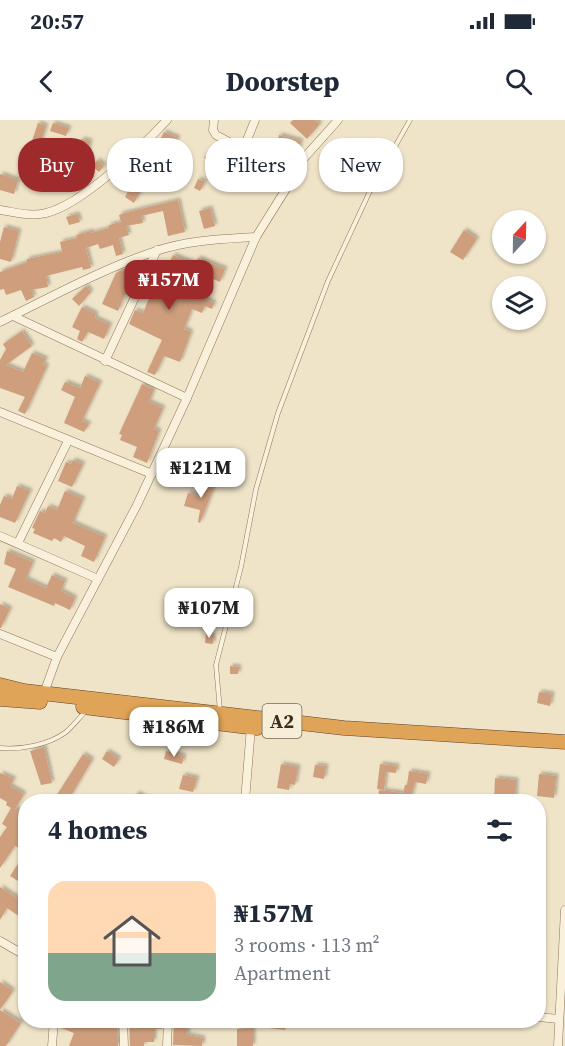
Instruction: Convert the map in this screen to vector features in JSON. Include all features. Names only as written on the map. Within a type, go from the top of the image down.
[{"type":"highway","name":"A2","points":[[0,685],[44,693],[220,714],[409,733],[565,742]]},
{"type":"highway","name":"A2","points":[[0,699],[251,727],[565,751]]},
{"type":"street","points":[[0,210],[28,214],[46,213],[69,204],[99,183],[167,120]]},
{"type":"street","points":[[214,120],[213,130],[221,138]]},
{"type":"street","points":[[248,138],[255,120]]},
{"type":"street","points":[[307,155],[338,120]]},
{"type":"street","points":[[44,693],[57,657],[152,474],[256,237],[284,192]]},
{"type":"street","points":[[0,322],[91,277],[157,250],[198,241],[256,237]]},
{"type":"street","points":[[105,361],[157,250]]},
{"type":"street","points":[[13,316],[187,398]]},
{"type":"street","points":[[0,412],[152,474]]},
{"type":"street","points":[[18,543],[68,441]]},
{"type":"street","points":[[0,536],[98,579]]},
{"type":"street","points":[[0,633],[57,657]]},
{"type":"street","points":[[246,794],[251,727]]},
{"type":"street","points":[[558,1046],[565,910]]},
{"type":"street","points":[[0,940],[18,951]]},
{"type":"street","points":[[546,1018],[560,1019]]},
{"type":"street","points":[[52,1046],[53,1028]]},
{"type":"street","points":[[123,1028],[124,1046]]},
{"type":"street","points":[[167,1046],[168,1028]]},
{"type":"lane","points":[[220,714],[216,665],[241,567],[256,489],[278,413],[328,281],[370,191],[410,120]]},
{"type":"lane","points":[[0,748],[12,749],[40,744],[64,734],[89,708]]},
{"type":"building","points":[[293,120],[315,120],[320,124],[307,139],[290,123]]},
{"type":"building","points":[[38,123],[46,126],[42,138],[33,138]]},
{"type":"building","points":[[53,123],[69,128],[66,136],[50,131]]},
{"type":"building","points":[[164,132],[178,138],[161,138]]},
{"type":"building","points":[[98,160],[104,166],[99,172],[95,169],[95,163]]},
{"type":"building","points":[[0,174],[18,180],[14,194],[0,190]]},
{"type":"building","points":[[198,179],[205,182],[200,191],[194,188]]},
{"type":"building","points":[[128,192],[140,192],[134,203],[125,197]]},
{"type":"building","points":[[178,200],[185,232],[168,236],[163,211],[141,216],[143,223],[126,226],[129,235],[119,238],[123,254],[116,256],[113,245],[100,249],[98,244],[86,248],[91,268],[83,270],[82,267],[46,276],[48,287],[31,290],[34,297],[26,301],[21,290],[6,295],[4,289],[0,290],[0,272],[27,262],[27,259],[62,252],[60,242],[77,238],[76,235],[109,228],[109,225],[121,222],[119,215]]},
{"type":"building","points":[[210,208],[215,226],[204,229],[199,211]]},
{"type":"building","points":[[77,214],[80,222],[69,225],[66,217]]},
{"type":"building","points":[[4,227],[19,231],[11,262],[0,259],[0,242]]},
{"type":"building","points":[[464,230],[477,239],[463,260],[450,252]]},
{"type":"building","points":[[173,255],[194,264],[182,289],[214,303],[212,309],[205,306],[202,313],[192,309],[184,329],[191,332],[180,362],[164,356],[155,375],[147,372],[162,340],[129,324],[135,310],[143,313],[151,294],[145,292],[156,266],[166,270]]},
{"type":"building","points":[[198,258],[225,269],[220,282],[193,270]]},
{"type":"building","points":[[122,270],[135,277],[118,311],[102,304],[116,273]]},
{"type":"building","points":[[86,286],[91,292],[79,306],[72,299]]},
{"type":"building","points":[[82,307],[96,314],[95,318],[110,325],[104,339],[88,332],[82,342],[77,339],[80,331],[72,327]]},
{"type":"building","points":[[22,331],[32,346],[6,365],[23,372],[32,353],[46,359],[43,365],[47,366],[25,414],[18,411],[25,397],[0,388],[0,360],[6,349],[3,344]]},
{"type":"building","points":[[85,376],[100,383],[82,421],[89,424],[84,432],[64,423],[75,397],[61,390],[65,382],[80,388]]},
{"type":"building","points":[[142,384],[154,389],[149,402],[163,408],[154,429],[159,431],[147,463],[133,457],[137,447],[120,440],[122,435],[119,434]]},
{"type":"building","points":[[73,460],[83,464],[72,487],[58,481],[66,462],[71,464]]},
{"type":"building","points":[[208,479],[216,482],[200,523],[198,522],[200,510],[184,506],[188,493],[201,497]]},
{"type":"building","points":[[17,486],[30,491],[15,523],[0,517],[0,505],[4,496],[12,499]]},
{"type":"building","points":[[65,491],[83,499],[73,523],[105,537],[94,562],[81,556],[85,546],[64,536],[61,542],[54,538],[52,541],[33,533],[35,529],[32,528],[40,511],[45,513],[48,506],[57,510]]},
{"type":"building","points":[[7,551],[33,562],[26,579],[46,588],[52,575],[65,581],[61,591],[75,598],[70,610],[55,603],[54,606],[8,587],[16,569],[4,564]]},
{"type":"building","points":[[0,604],[10,609],[1,628],[0,628]]},
{"type":"building","points":[[206,634],[213,635],[213,644],[205,643]]},
{"type":"building","points":[[230,666],[239,667],[238,674],[230,674]]},
{"type":"building","points":[[539,692],[552,694],[550,706],[537,703]]},
{"type":"building","points":[[44,747],[52,783],[41,785],[30,751]]},
{"type":"building","points":[[107,751],[119,759],[114,767],[102,759]]},
{"type":"building","points":[[166,751],[184,756],[182,764],[164,759]]},
{"type":"building","points":[[83,754],[92,760],[72,794],[57,794]]},
{"type":"building","points":[[281,764],[298,767],[295,785],[290,784],[289,790],[277,788]]},
{"type":"building","points":[[380,764],[397,766],[396,773],[386,772],[384,790],[377,789]]},
{"type":"building","points":[[315,765],[326,766],[324,779],[313,777]]},
{"type":"building","points":[[409,771],[428,774],[426,784],[415,782],[412,794],[379,794],[379,790],[403,793]]},
{"type":"building","points":[[0,773],[14,779],[10,786],[24,794],[18,794],[18,804],[15,809],[18,810],[18,847],[15,846],[0,868],[0,837],[7,827],[2,824],[11,808],[0,798]]},
{"type":"building","points":[[539,774],[556,776],[554,798],[546,797],[546,794],[537,794]]},
{"type":"building","points":[[183,775],[197,778],[193,792],[179,789]]},
{"type":"building","points":[[495,778],[516,780],[515,794],[494,794]]},
{"type":"building","points":[[18,864],[18,881],[10,876]]},
{"type":"building","points":[[0,887],[18,899],[18,916],[7,908],[0,920]]},
{"type":"building","points":[[0,982],[13,991],[0,1010]]},
{"type":"building","points":[[0,1010],[18,1021],[18,1028],[6,1046],[0,1046]]},
{"type":"building","points":[[61,1028],[117,1028],[118,1046],[69,1046],[74,1033]]},
{"type":"building","points":[[129,1028],[162,1028],[154,1029],[154,1042],[144,1042],[144,1046],[130,1046]]},
{"type":"building","points":[[174,1028],[188,1028],[187,1035],[203,1038],[202,1046],[173,1045]]},
{"type":"building","points":[[253,1028],[253,1046],[237,1046],[237,1029]]}]
